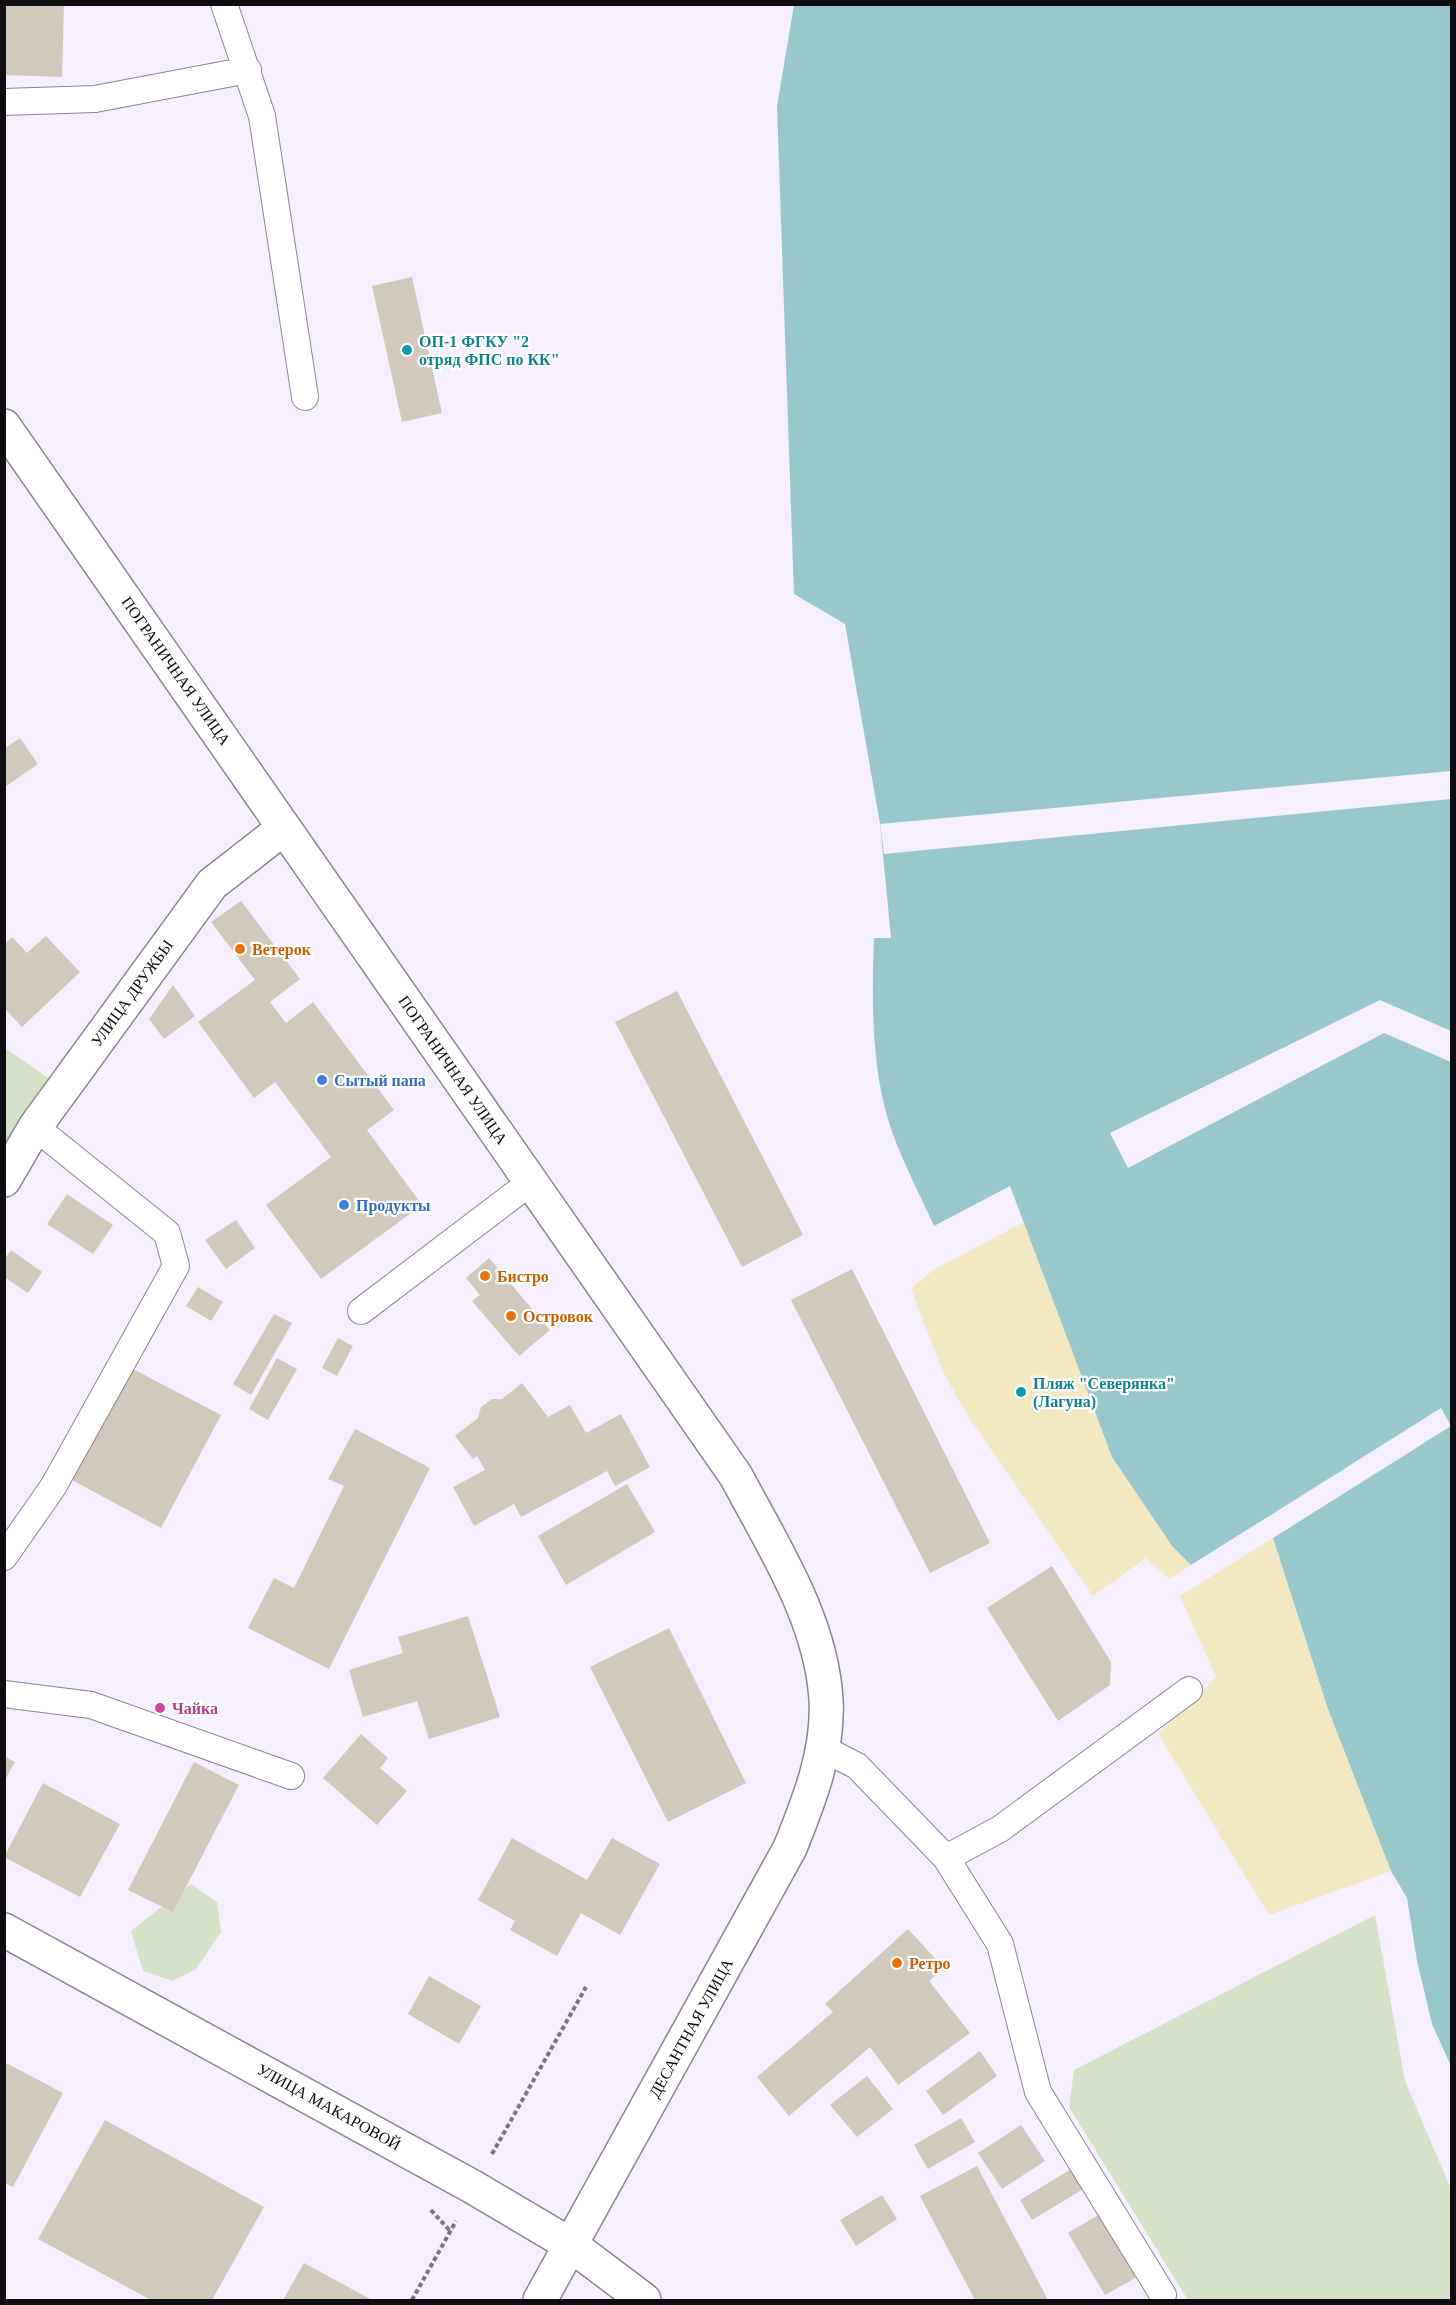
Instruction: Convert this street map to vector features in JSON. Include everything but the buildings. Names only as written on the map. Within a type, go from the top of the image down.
[{"type":"street","name":"ПОГРАНИЧНАЯ УЛИЦА","points":[[4,426],[736,1476],[791,1580],[817,1645],[826,1700],[822,1748]]},
{"type":"street","name":"УЛИЦА ДРУЖБЫ","points":[[4,1180],[35,1127],[212,884],[284,828]]},
{"type":"street","name":"ДЕСАНТНАЯ УЛИЦА","points":[[540,2301],[790,1848],[813,1792],[822,1748]]},
{"type":"street","name":"УЛИЦА МАКАРОВОЙ","points":[[4,1930],[473,2187],[571,2245],[644,2301]]},
{"type":"lane","points":[[225,4],[262,116],[305,397]]},
{"type":"lane","points":[[4,102],[94,99],[248,70]]},
{"type":"lane","points":[[4,1557],[53,1487],[176,1266],[167,1233],[35,1127]]},
{"type":"lane","points":[[361,1311],[531,1182]]},
{"type":"lane","points":[[946,1858],[1000,1829],[1189,1690]]},
{"type":"lane","points":[[4,1694],[91,1705],[291,1776]]},
{"type":"lane","points":[[822,1748],[857,1766],[946,1858],[1000,1944],[1038,2092],[1163,2295]]},
{"type":"path","points":[[412,2301],[473,2187],[586,1987]]},
{"type":"shaded area","points":[[794,5],[1451,5],[1451,2066],[1432,2024],[1417,1961],[1407,1898],[1391,1871],[1328,1709],[1273,1538],[1260,1522],[1191,1565],[1172,1546],[1112,1457],[1010,1186],[934,1226],[902,1158],[887,1116],[875,1050],[873,960],[874,938],[891,938],[880,824],[845,624],[794,594],[777,106]]},
{"type":"shaded area","points":[[5,1048],[50,1079],[5,1158]]},
{"type":"shaded area","points":[[191,1884],[217,1902],[221,1932],[196,1969],[173,1981],[143,1971],[131,1931]]},
{"type":"shaded area","points":[[1375,1915],[1405,2081],[1451,2189],[1451,2300],[1188,2300],[1069,2107],[1074,2070]]},
{"type":"sand","name":"Пляж \"Северянка\" (Лагуна)","points":[[1024,1222],[1112,1457],[1172,1546],[1191,1565],[1169,1579],[1146,1558],[1093,1596],[969,1418],[942,1370],[911,1289],[933,1270]]},
{"type":"sand","points":[[1273,1538],[1328,1709],[1391,1871],[1269,1915],[1158,1734],[1216,1677],[1180,1596]]},
{"type":"pier","points":[[1451,771],[1451,799],[884,854],[880,824]]},
{"type":"pier","points":[[1380,1000],[1451,1031],[1451,1062],[1384,1033],[1128,1168],[1110,1133]]},
{"type":"pier","points":[[1441,1408],[1451,1426],[1271,1540],[1259,1526],[1193,1568],[1188,1567]]},
{"type":"place","name":"ОП-1 ФГКУ \"2 отряд ФПС по КК\"","points":[[407,350]]},
{"type":"place","name":"Ветерок","points":[[240,949]]},
{"type":"place","name":"Сытый папа","points":[[322,1080]]},
{"type":"place","name":"Продукты","points":[[344,1205]]},
{"type":"place","name":"Бистро","points":[[485,1276]]},
{"type":"place","name":"Островок","points":[[511,1316]]},
{"type":"place","name":"Пляж \"Северянка\" (Лагуна)","points":[[1021,1392]]},
{"type":"place","name":"Чайка","points":[[160,1708]]},
{"type":"place","name":"Ретро","points":[[897,1963]]}]
